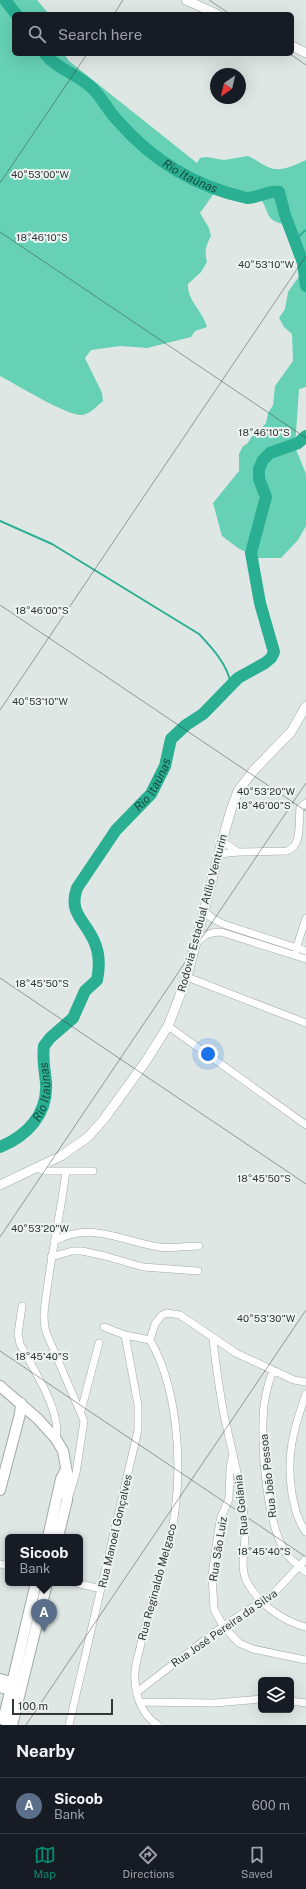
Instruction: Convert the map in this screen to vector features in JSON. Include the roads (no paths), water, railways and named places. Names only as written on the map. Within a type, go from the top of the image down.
[{"type":"main road","points":[[186,0],[212,12]]},
{"type":"main road","points":[[294,47],[306,53]]},
{"type":"main road","name":"Rodovia Estadual Atílio Venturin","points":[[0,1185],[61,1156],[88,1137],[119,1099],[146,1061],[168,1026],[186,977],[197,942],[231,810],[242,786],[254,770],[291,732],[306,706]]},
{"type":"main road","points":[[2,1387],[56,1439],[63,1451],[68,1478],[62,1500],[49,1534]]},
{"type":"main road","points":[[2,1387],[15,1406],[16,1427]]},
{"type":"main road","points":[[0,1490],[20,1414],[21,1404]]},
{"type":"main road","points":[[58,1534],[62,1500]]},
{"type":"main road","points":[[9,1724],[35,1586]]},
{"type":"main road","points":[[16,1687],[45,1586]]},
{"type":"main road","points":[[0,1679],[16,1687]]},
{"type":"main road","points":[[0,1687],[16,1687]]},
{"type":"street","points":[[219,854],[287,851],[292,849],[298,840],[300,808],[306,803]]},
{"type":"street","points":[[222,841],[238,852]]},
{"type":"street","points":[[204,911],[212,918],[223,924],[295,951],[306,959]]},
{"type":"street","points":[[295,951],[306,918]]},
{"type":"street","points":[[197,942],[205,935],[220,932],[295,951],[306,951]]},
{"type":"street","points":[[186,977],[306,1022]]},
{"type":"street","points":[[168,1026],[306,1126]]},
{"type":"street","points":[[36,1168],[47,1171],[93,1171]]},
{"type":"street","points":[[62,1500],[73,1487],[84,1425],[81,1411],[43,1322],[51,1257],[62,1203],[66,1171]]},
{"type":"street","points":[[54,1241],[64,1236],[85,1231],[113,1235],[164,1248],[199,1246]]},
{"type":"street","points":[[51,1257],[82,1251],[143,1267],[198,1271]]},
{"type":"street","points":[[22,1306],[18,1329],[20,1344],[54,1411],[57,1429],[56,1439]]},
{"type":"street","points":[[104,1327],[125,1335],[150,1340],[158,1318],[162,1314],[167,1313],[180,1315],[236,1353],[294,1380],[306,1382]]},
{"type":"street","name":"Rua Manoel Gonçalves","points":[[69,1725],[138,1430],[138,1405],[125,1335]]},
{"type":"street","name":"Rua Goiânia","points":[[213,1338],[216,1366],[224,1410],[234,1450],[240,1486],[245,1526],[244,1571],[248,1583],[262,1602],[274,1612],[306,1627]]},
{"type":"street","name":"Rua Reginaldo Melgaco","points":[[150,1340],[170,1396],[176,1445],[177,1485],[175,1509],[169,1542],[152,1601],[135,1672],[137,1692],[140,1702],[147,1716],[158,1725]]},
{"type":"street","points":[[81,1411],[99,1343]]},
{"type":"street","name":"Rua João Pessoa","points":[[273,1370],[266,1396],[263,1420],[263,1449],[267,1486],[273,1521],[278,1538],[286,1552],[306,1572]]},
{"type":"street","points":[[306,1394],[295,1428],[289,1463],[296,1514],[306,1532]]},
{"type":"street","name":"Rua São Luiz","points":[[234,1450],[230,1464],[229,1499],[221,1516],[212,1575],[214,1609],[222,1626],[233,1639],[244,1646],[306,1660]]},
{"type":"street","name":"Rua José Pereira da Silva","points":[[137,1692],[222,1626],[276,1592],[306,1559]]},
{"type":"street","points":[[83,1584],[101,1588]]},
{"type":"street","points":[[140,1702],[215,1703],[258,1699]]},
{"type":"street","points":[[294,1701],[306,1703]]},
{"type":"waterway","name":"Rio Itaúnas","points":[[5,0],[14,12]]},
{"type":"waterway","name":"Rio Itaúnas","points":[[47,56],[55,64],[80,78],[91,87],[114,117],[131,135],[160,160],[176,170],[210,187],[247,198],[271,192],[279,192],[285,215],[303,263],[306,286]]},
{"type":"waterway","points":[[296,244],[300,235],[306,230]]},
{"type":"waterway","name":"Rio Itaúnas","points":[[0,1147],[19,1137],[34,1122],[39,1114],[46,1094],[43,1060],[44,1046],[50,1038],[73,1018],[85,991],[97,980],[99,970],[98,955],[94,941],[76,910],[75,897],[77,888],[116,830],[151,794],[165,766],[171,739],[186,725],[203,714],[238,678],[265,663],[271,658],[274,652],[260,603],[251,553],[266,497],[259,479],[259,469],[263,460],[270,453],[298,443],[306,436]]},
{"type":"waterway","points":[[0,521],[52,544],[199,634],[223,664],[227,671],[231,685]]},
{"type":"place","name":"Sicoob","points":[[44,1632]]}]
